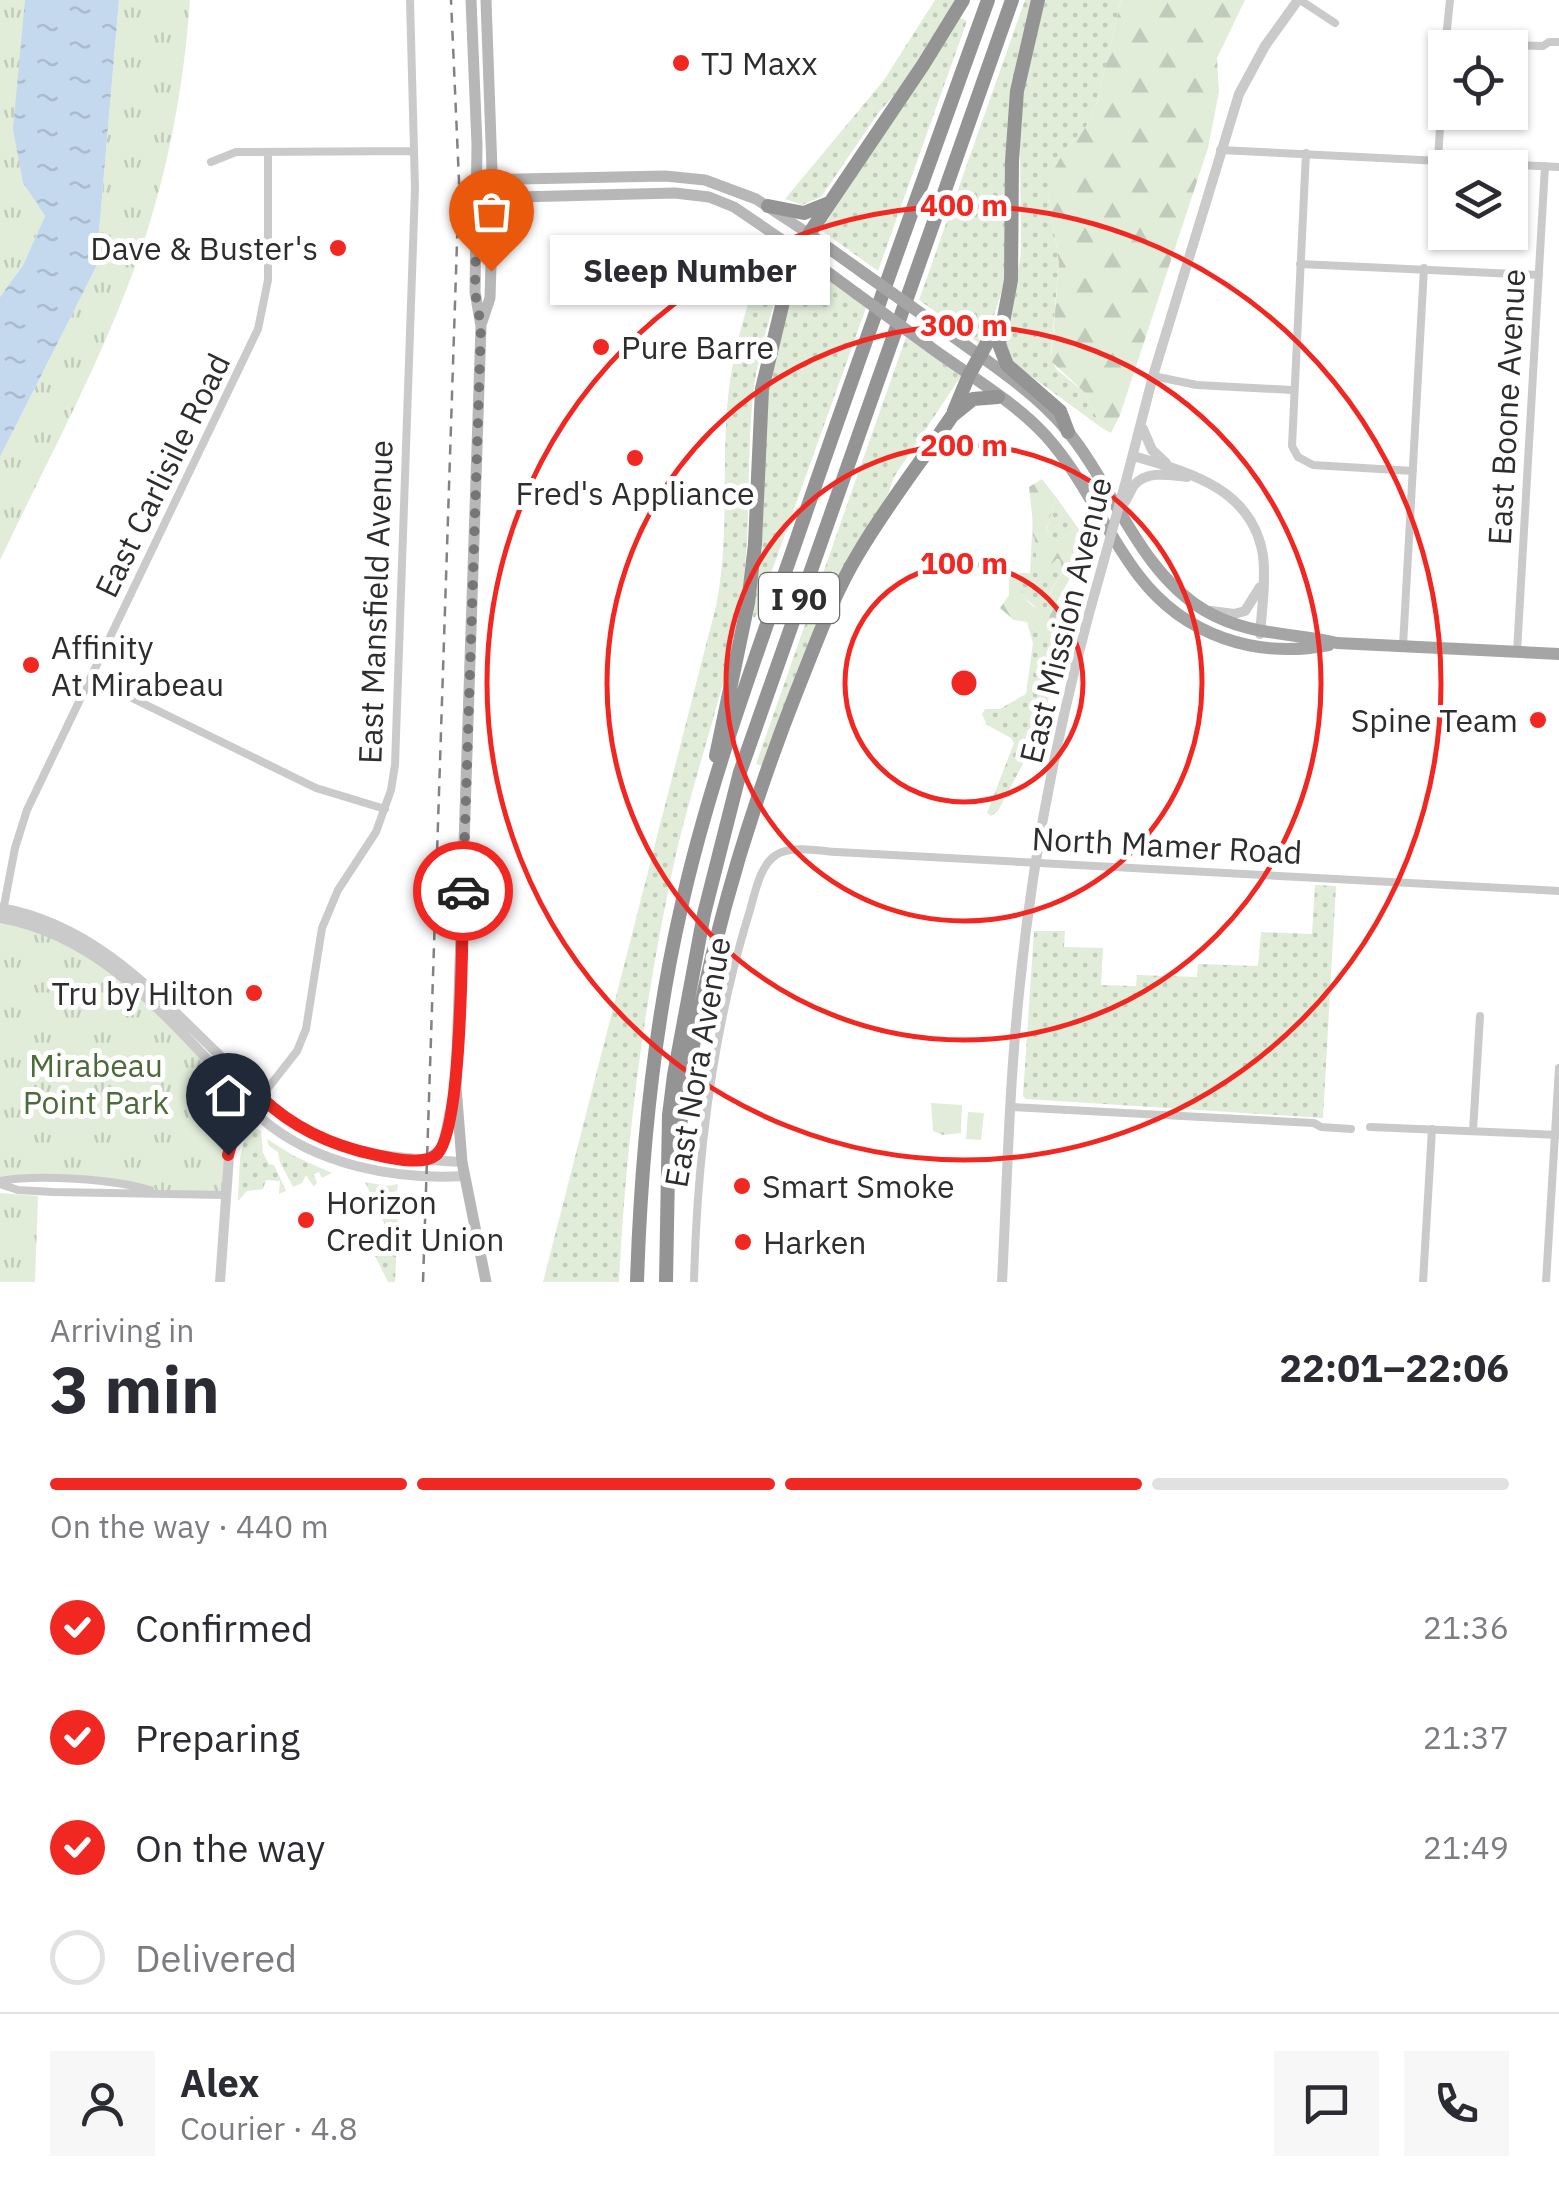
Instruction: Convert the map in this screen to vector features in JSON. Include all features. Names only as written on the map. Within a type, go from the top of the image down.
[{"type":"highway","points":[[710,795],[719,731],[748,603],[755,544],[762,389],[783,300],[809,234],[963,0]]},
{"type":"highway","name":"I 90","points":[[637,1282],[643,1158],[655,1052],[680,910],[710,795],[886,278],[988,0]]},
{"type":"highway","name":"I 90","points":[[666,1282],[669,1115],[674,1075],[704,914],[740,772],[1012,0]]},
{"type":"highway","points":[[1038,0],[1017,91],[1012,254],[999,335],[1000,353],[1007,365],[1060,411],[1068,432]]},
{"type":"highway","points":[[768,206],[804,213],[834,200]]},
{"type":"highway","points":[[669,1214],[679,1132],[705,992],[732,884],[775,750],[831,608],[858,553],[952,416],[968,375],[1007,300]]},
{"type":"highway","points":[[952,416],[973,400],[998,397]]},
{"type":"main road","points":[[471,0],[477,180],[475,292],[481,326],[456,1086],[464,1176],[486,1282]]},
{"type":"main road","points":[[481,326],[490,298],[492,198],[486,0]]},
{"type":"main road","points":[[477,180],[691,178],[729,186],[768,206],[1012,380],[1068,432],[1154,563],[1204,610],[1260,633],[1302,635],[1336,643],[1559,654]]},
{"type":"main road","points":[[477,198],[675,193],[710,197],[734,206],[1044,433],[1139,576],[1160,600],[1200,629],[1260,648],[1298,651],[1336,643]]},
{"type":"street","name":"East Mansfield Avenue","points":[[220,1282],[230,1142],[236,1128],[297,1051],[307,1022],[317,948],[329,909],[368,847],[386,809],[395,765],[414,151],[410,0]]},
{"type":"street","points":[[1299,0],[1335,24]]},
{"type":"street","name":"East Mission Avenue","points":[[1002,1282],[1018,994],[1059,733],[1115,521],[1131,481],[1133,456],[1154,376],[1220,150],[1239,94],[1265,46],[1299,0]]},
{"type":"street","points":[[1447,30],[1450,0]]},
{"type":"street","points":[[1528,46],[1559,42]]},
{"type":"street","points":[[1220,150],[1428,158]]},
{"type":"street","points":[[210,162],[236,152],[414,151]]},
{"type":"street","name":"East Carlisile Road","points":[[2,913],[27,810],[258,329],[268,280],[268,152]]},
{"type":"street","points":[[1306,154],[1292,446],[1298,458],[1313,465],[1412,471]]},
{"type":"street","points":[[1528,165],[1559,166]]},
{"type":"street","name":"East Boone Avenue","points":[[1517,652],[1546,166]]},
{"type":"street","points":[[1300,264],[1539,274]]},
{"type":"street","points":[[1403,646],[1424,268]]},
{"type":"street","points":[[1154,376],[1197,385],[1292,390]]},
{"type":"street","points":[[1142,423],[1152,450],[1174,468]]},
{"type":"street","points":[[1133,456],[1202,478],[1226,493],[1245,512],[1262,553],[1260,648]]},
{"type":"street","points":[[1131,481],[1154,475],[1202,478]]},
{"type":"street","points":[[1204,610],[1234,614],[1245,611],[1263,582]]},
{"type":"street","points":[[91,678],[316,788],[386,809]]},
{"type":"street","name":"North Mamer Road","points":[[774,856],[786,851],[837,852],[1559,891]]},
{"type":"street","name":"East Nora Avenue","points":[[694,1282],[702,1159],[719,1039],[747,919],[762,874],[774,856]]},
{"type":"street","points":[[2,913],[37,917],[82,936],[123,965],[261,1097],[300,1127],[372,1154],[462,1162]]},
{"type":"street","points":[[2,913],[59,936],[120,973],[261,1118],[300,1144],[354,1165],[403,1175],[464,1176]]},
{"type":"street","points":[[1473,1131],[1480,1016]]},
{"type":"street","points":[[1546,1282],[1559,1068]]},
{"type":"street","points":[[426,1160],[442,1148],[456,1086]]},
{"type":"street","points":[[1012,1106],[1314,1123],[1351,1130]]},
{"type":"street","points":[[1370,1127],[1557,1135]]},
{"type":"street","points":[[1422,1282],[1432,1130]]},
{"type":"street","points":[[0,1183],[18,1178],[225,1194]]},
{"type":"green space","points":[[0,0],[25,0],[23,183],[45,216],[23,265],[0,297]]},
{"type":"green space","points":[[119,0],[190,0],[184,63],[167,156],[152,217],[111,327],[0,560],[0,457],[96,267]]},
{"type":"green space","points":[[935,0],[955,0],[898,91],[879,112],[821,197],[802,205],[785,199],[884,80]]},
{"type":"green space","points":[[1025,0],[1034,0],[1019,61],[1004,284],[984,347],[919,300]]},
{"type":"green space","points":[[1043,0],[1121,0],[1097,102],[1086,127],[1067,147],[1048,191],[1059,263],[1051,354],[1056,369],[1084,392],[1102,428],[1013,363],[1005,340],[1021,254],[1020,140],[1024,90]]},
{"type":"green space","points":[[1121,0],[1245,0],[1217,58],[1219,92],[1208,148],[1111,433],[1102,428],[1084,392],[1051,361],[1059,263],[1048,191],[1054,169],[1086,127],[1097,102]]},
{"type":"green space","points":[[960,18],[967,21],[878,271],[821,230]]},
{"type":"green space","points":[[770,242],[785,261],[754,386],[748,527],[739,612],[676,854],[655,960],[632,1120],[619,1282],[543,1282],[716,606],[723,554],[730,378],[744,318]]},
{"type":"green space","points":[[804,262],[866,308],[755,618],[772,363],[778,328]]},
{"type":"green space","points":[[906,337],[961,376],[894,477],[832,589],[763,766],[756,764]]},
{"type":"green space","points":[[1042,479],[1056,497],[1047,529],[1050,538],[1058,541],[1078,528],[1082,535],[1075,569],[1057,602],[1057,629],[1045,638],[1027,622],[1014,620],[1000,608],[1009,595],[1009,578],[1016,572],[1028,602],[1047,609],[1051,591],[1063,571],[1060,560],[1046,568],[1039,567],[1037,560],[1029,487]]},
{"type":"green space","points":[[1056,497],[1078,528],[1058,541],[1050,538],[1047,530]]},
{"type":"green space","points":[[1033,516],[1037,560],[1060,560],[1063,571],[1051,590],[1047,609],[1041,610],[1024,595],[1019,580],[1019,573],[1030,573]]},
{"type":"green space","points":[[1027,622],[1037,631],[1052,635],[1057,629],[1050,692],[1033,744],[998,811],[991,816],[987,813],[1014,743],[987,725],[982,714],[985,709],[1000,709],[1026,694],[1033,643]]},
{"type":"green space","points":[[1315,885],[1336,886],[1323,1118],[1023,1096],[1034,931],[1065,931],[1064,947],[1103,948],[1101,985],[1136,986],[1137,975],[1197,977],[1198,964],[1258,966],[1261,932],[1312,934]]},
{"type":"green space","name":"Mirabeau Point Park","points":[[0,918],[28,923],[120,973],[251,1108],[236,1128],[225,1195],[154,1191],[129,1184],[18,1178],[0,1181]]},
{"type":"green space","points":[[931,1103],[962,1105],[961,1133],[943,1135],[933,1131]]},
{"type":"green space","points":[[968,1112],[984,1113],[981,1140],[966,1139]]},
{"type":"green space","points":[[247,1128],[261,1131],[263,1153],[269,1164],[274,1165],[286,1191],[279,1194],[280,1181],[266,1180],[263,1189],[247,1191],[238,1201],[240,1158]]},
{"type":"green space","points":[[267,1139],[332,1173],[322,1178],[319,1172],[313,1174],[317,1182],[314,1187],[306,1175],[302,1183],[293,1187],[278,1152]]},
{"type":"green space","points":[[365,1182],[398,1184],[393,1192],[398,1218],[395,1282],[388,1282],[375,1256],[395,1247]]},
{"type":"green space","points":[[0,1193],[38,1196],[35,1282],[0,1282]]},
{"type":"water","points":[[25,0],[119,0],[96,267],[0,457],[0,297],[23,265],[45,216],[23,183],[13,129]]},
{"type":"railway","points":[[423,1282],[459,181],[451,0]]},
{"type":"way so far","points":[[463,891],[481,326],[475,292],[477,180],[492,180],[491,271]]},
{"type":"place","name":"TJ Maxx","points":[[681,63]]},
{"type":"place","name":"Dave & Buster's","points":[[338,248]]},
{"type":"place","name":"Sleep Number","points":[[491,271]]},
{"type":"place","name":"Pure Barre","points":[[601,347]]},
{"type":"place","name":"Fred's Appliance","points":[[635,458]]},
{"type":"place","name":"Affinity At Mirabeau","points":[[31,665]]},
{"type":"place","name":"Spine Team","points":[[1538,720]]},
{"type":"place","name":"Tru by Hilton","points":[[254,993]]},
{"type":"place","name":"Smart Smoke","points":[[742,1186]]},
{"type":"place","name":"Horizon Credit Union","points":[[306,1220]]},
{"type":"place","name":"Harken","points":[[743,1242]]},
{"type":"route","points":[[228,1155],[236,1128],[261,1097],[300,1127],[342,1146],[410,1159],[426,1160],[438,1154],[456,1086],[463,891]]}]
